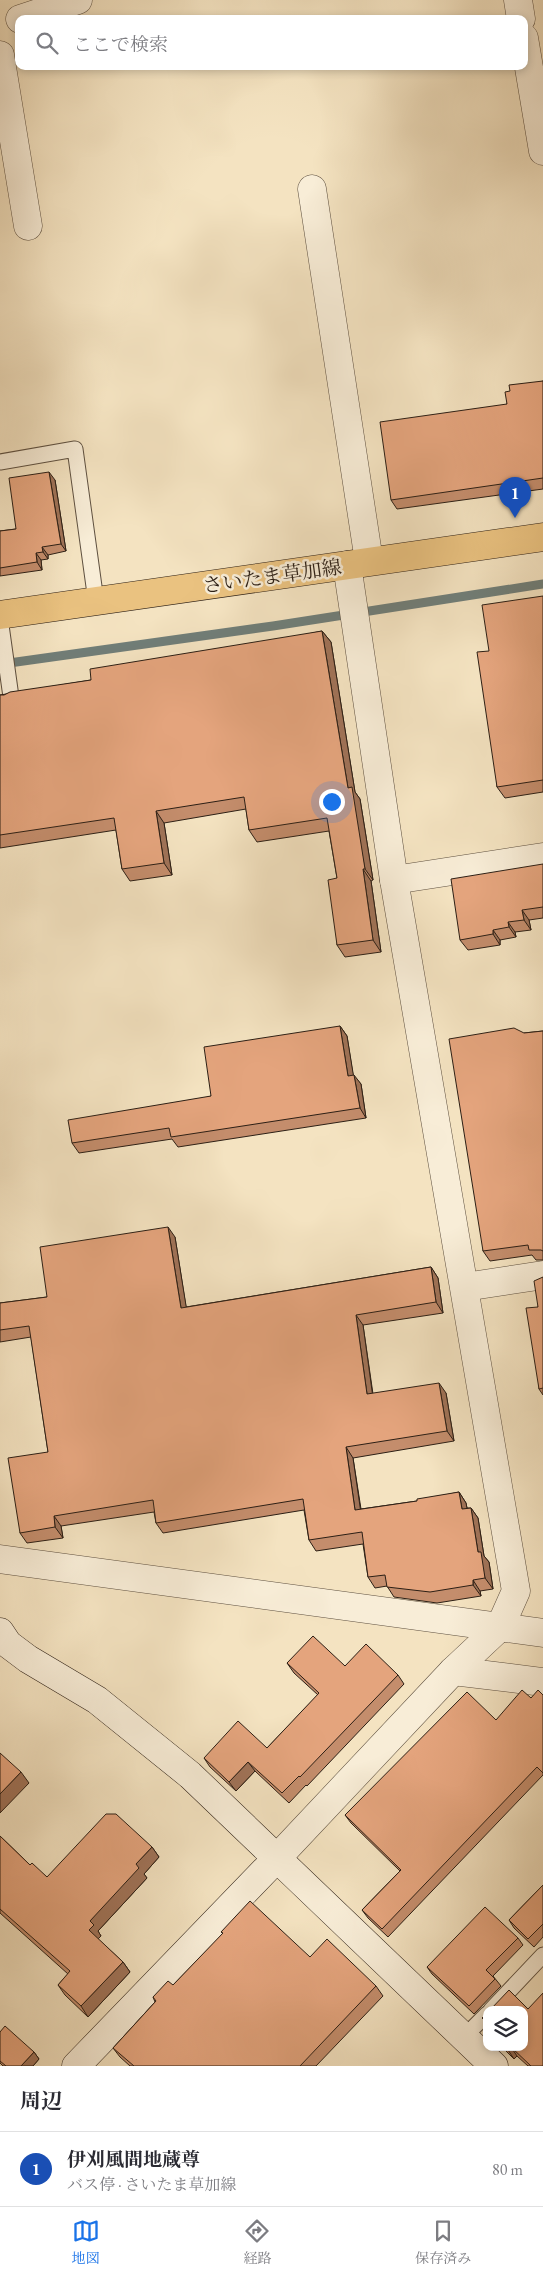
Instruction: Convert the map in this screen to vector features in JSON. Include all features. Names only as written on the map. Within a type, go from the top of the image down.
[{"type":"main road","name":"さいたま草加線","points":[[0,616],[96,600],[543,537]]},
{"type":"street","points":[[32,15],[78,0]]},
{"type":"street","points":[[518,0],[520,15]]},
{"type":"street","points":[[0,25],[15,20]]},
{"type":"street","points":[[0,54],[28,226]]},
{"type":"street","points":[[528,62],[543,151]]},
{"type":"street","points":[[76,2066],[277,1858],[453,1671],[500,1627],[516,1591],[394,880],[352,599],[358,563],[312,188]]},
{"type":"street","points":[[394,880],[543,857]]},
{"type":"street","points":[[465,1287],[543,1275]]},
{"type":"street","points":[[0,1559],[543,1633]]},
{"type":"street","points":[[0,1632],[8,1644],[28,1659],[97,1700],[190,1775],[494,2066]]},
{"type":"street","points":[[453,1671],[543,1682]]},
{"type":"lane","points":[[0,462],[75,449],[96,600]]},
{"type":"lane","points":[[0,616],[11,697]]},
{"type":"lane","points":[[495,2006],[543,1955]]},
{"type":"lane","points":[[464,2037],[483,2018]]},
{"type":"building","points":[[543,381],[543,478],[391,500],[380,422],[507,404],[505,392],[510,391],[509,385]]},
{"type":"building","points":[[49,472],[61,544],[42,547],[43,552],[36,553],[37,562],[0,568],[0,531],[16,529],[9,478]]},
{"type":"building","points":[[543,596],[543,780],[497,787],[477,652],[489,651],[482,605]]},
{"type":"building","points":[[322,631],[348,788],[352,787],[365,869],[363,869],[373,940],[337,945],[328,880],[337,878],[327,818],[249,830],[244,797],[156,811],[164,863],[122,869],[114,818],[0,835],[0,695],[91,680],[90,669]]},
{"type":"building","points":[[543,864],[543,907],[522,910],[524,920],[508,922],[509,927],[493,930],[493,934],[460,940],[451,879]]},
{"type":"building","points":[[340,1026],[348,1076],[354,1075],[360,1108],[171,1137],[169,1128],[72,1143],[68,1120],[211,1096],[204,1047]]},
{"type":"building","points":[[514,1028],[524,1033],[543,1031],[543,1251],[529,1250],[528,1245],[483,1251],[449,1039]]},
{"type":"building","points":[[168,1227],[181,1308],[431,1267],[436,1302],[356,1315],[367,1394],[439,1383],[447,1431],[346,1447],[355,1510],[417,1501],[417,1499],[459,1492],[462,1509],[471,1508],[478,1552],[481,1552],[485,1578],[473,1580],[473,1585],[430,1592],[387,1587],[385,1575],[368,1577],[362,1532],[309,1540],[303,1499],[156,1523],[153,1500],[54,1516],[55,1527],[20,1533],[8,1458],[48,1452],[29,1326],[0,1330],[0,1303],[47,1297],[40,1247]]},
{"type":"building","points":[[543,1277],[543,1388],[539,1389],[526,1308],[538,1307],[534,1281]]},
{"type":"building","points":[[313,1636],[345,1666],[366,1644],[398,1675],[300,1777],[282,1793],[248,1762],[229,1782],[204,1758],[238,1721],[267,1748],[319,1693],[287,1663]]},
{"type":"building","points":[[522,1690],[531,1698],[538,1690],[543,1695],[543,1773],[537,1767],[382,1929],[362,1910],[401,1870],[345,1815],[467,1692],[496,1720]]},
{"type":"building","points":[[0,1753],[21,1772],[0,1794]]},
{"type":"building","points":[[106,1814],[116,1814],[152,1847],[136,1864],[139,1868],[90,1921],[94,1925],[89,1930],[123,1962],[81,2006],[58,1985],[70,1971],[0,1909],[0,1836],[30,1865],[32,1863],[47,1877]]},
{"type":"building","points":[[543,1885],[543,1924],[528,1939],[509,1920]]},
{"type":"building","points":[[250,1901],[310,1957],[327,1939],[376,1986],[300,2066],[134,2066],[113,2048],[156,2001],[153,1997],[168,1981],[173,1985],[223,1933],[221,1932]]},
{"type":"building","points":[[485,1907],[518,1938],[486,1970],[495,1979],[469,2006],[427,1967]]},
{"type":"building","points":[[509,1990],[525,2006],[494,2006]]},
{"type":"building","points":[[543,1993],[543,2066],[531,2066],[515,2051],[528,2051],[528,2009]]},
{"type":"building","points":[[5,2026],[34,2052],[21,2066],[6,2066],[0,2061],[0,2032]]},
{"type":"waterway","points":[[2,664],[273,626],[543,584]]},
{"type":"place","name":"伊刈風間地蔵尊","points":[[515,518]]}]
